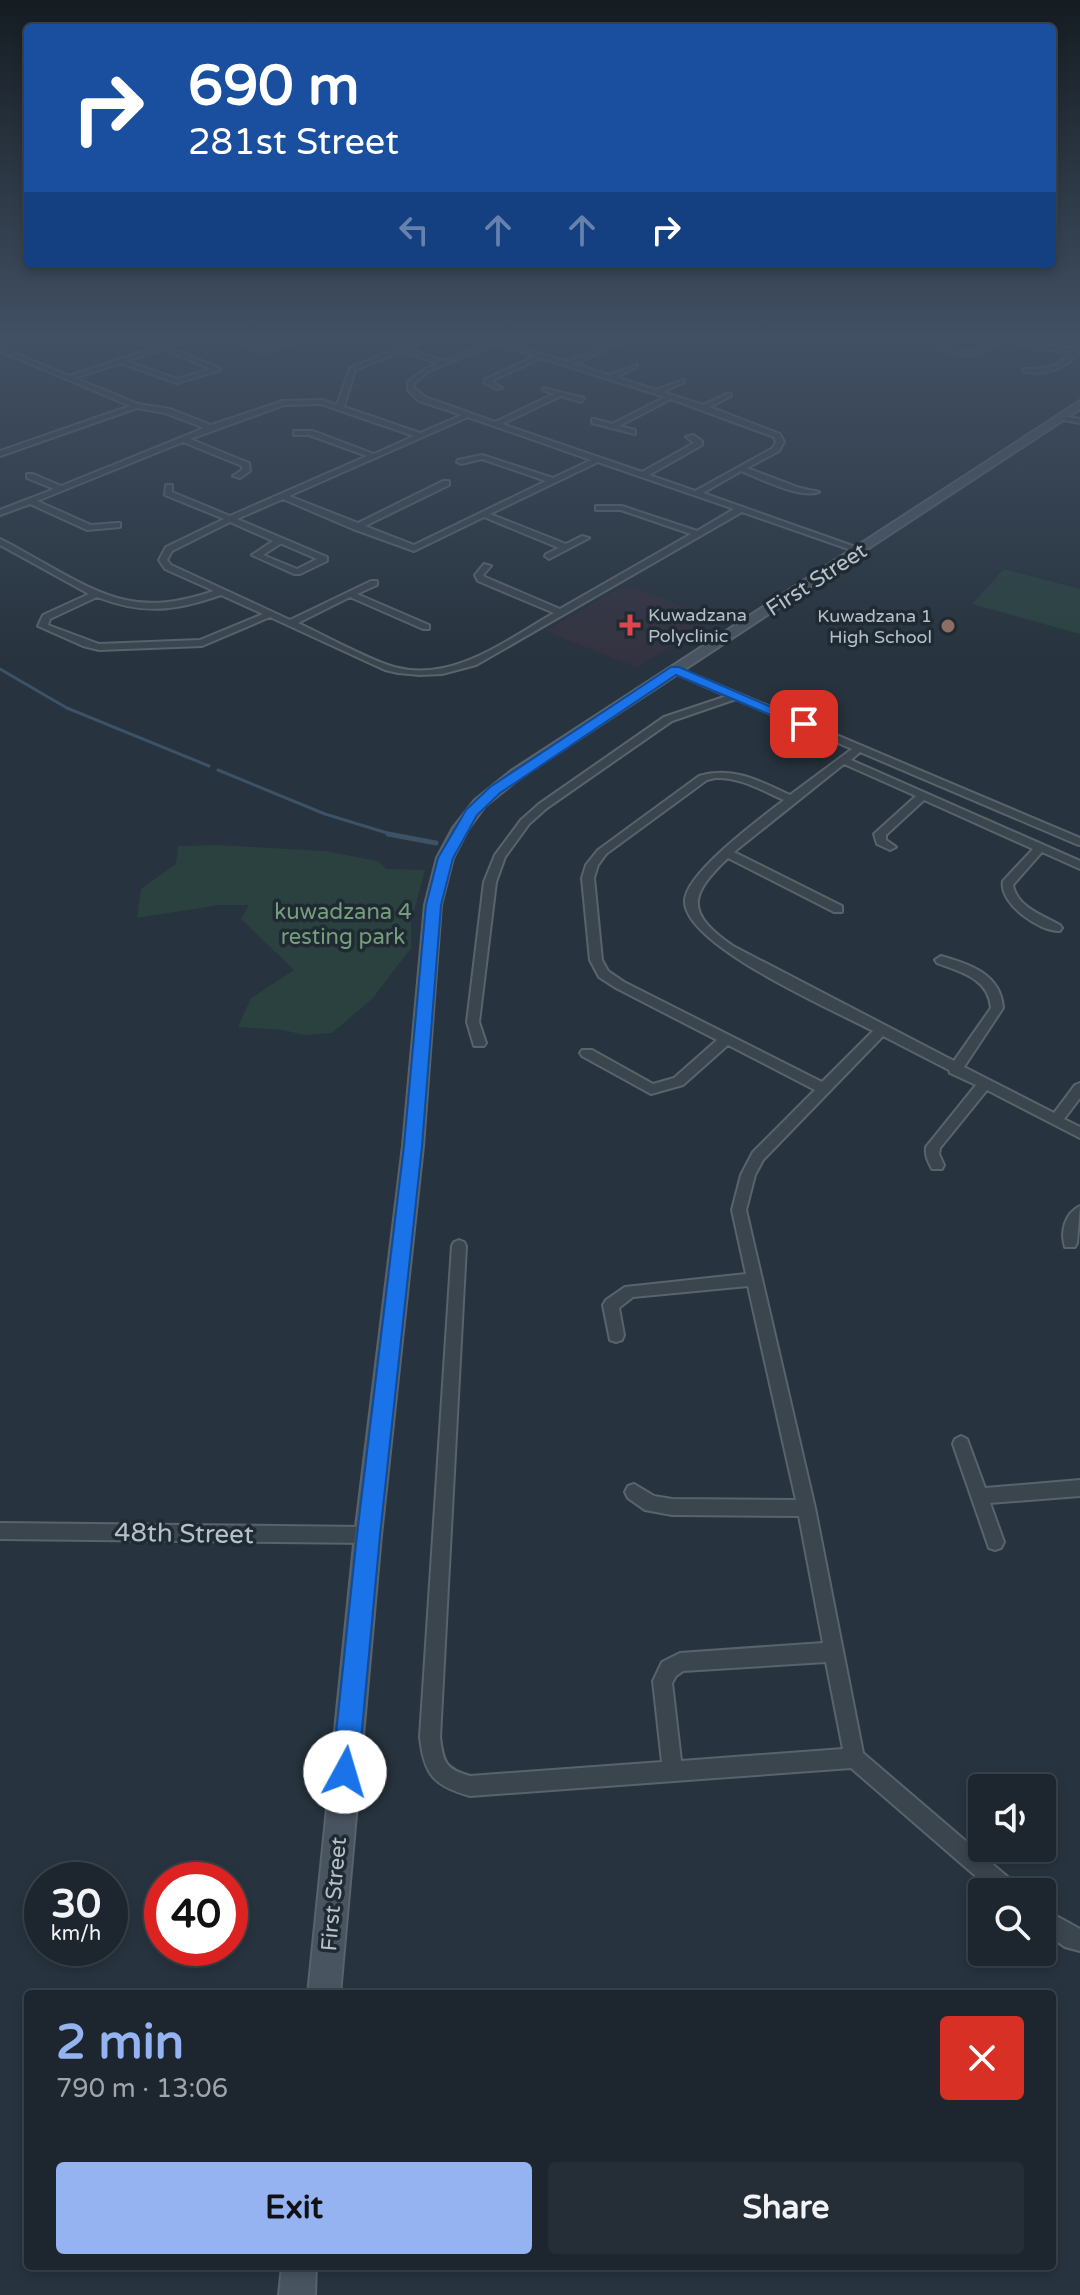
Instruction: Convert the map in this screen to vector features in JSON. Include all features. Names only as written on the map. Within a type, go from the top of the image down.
[{"type":"street","points":[[0,454],[20,447]]},
{"type":"street","points":[[2,510],[163,447]]},
{"type":"street","points":[[203,447],[246,465],[246,471],[237,476]]},
{"type":"street","points":[[349,447],[376,457]]},
{"type":"street","points":[[397,447],[231,519],[169,549],[162,557],[168,567],[388,668],[425,672],[473,663],[741,509]]},
{"type":"street","points":[[563,447],[860,550]]},
{"type":"street","points":[[643,475],[692,447]]},
{"type":"street","points":[[697,493],[777,447]]},
{"type":"street","name":"First Street","points":[[324,1990],[368,1535],[413,1146],[433,905],[445,858],[471,813],[495,790],[860,550],[1026,447]]},
{"type":"street","points":[[461,462],[482,457],[554,481]]},
{"type":"street","points":[[284,497],[414,548],[598,459]]},
{"type":"street","points":[[742,469],[799,490],[815,492]]},
{"type":"street","points":[[30,476],[59,488]]},
{"type":"street","points":[[356,527],[446,483]]},
{"type":"street","points":[[169,487],[168,493],[295,546],[324,559],[297,572],[256,555],[280,540]]},
{"type":"street","points":[[29,500],[90,528],[117,525]]},
{"type":"street","points":[[599,508],[622,508],[698,534]]},
{"type":"street","points":[[485,515],[565,547]]},
{"type":"street","points":[[549,556],[585,538]]},
{"type":"street","points":[[0,542],[98,593],[149,608],[190,603],[220,592]]},
{"type":"street","points":[[487,566],[479,575],[481,579],[562,613]]},
{"type":"street","points":[[289,624],[374,583]]},
{"type":"street","points":[[98,593],[46,617],[43,626],[99,647],[202,643],[268,615]]},
{"type":"street","points":[[350,594],[426,627]]},
{"type":"street","points":[[675,670],[1080,842]]},
{"type":"street","points":[[479,1043],[473,1022],[490,882],[499,857],[510,842],[543,806],[668,719],[736,696]]},
{"type":"street","points":[[858,749],[727,853],[696,884],[691,897],[693,909],[706,928],[746,959],[1080,1133]]},
{"type":"street","points":[[843,760],[1080,865]]},
{"type":"street","points":[[792,800],[734,775],[708,776],[602,852],[588,878],[596,960],[603,974],[823,1088]]},
{"type":"street","points":[[890,847],[881,842],[880,834],[922,796]]},
{"type":"street","points":[[1040,848],[1007,884],[1007,893],[1013,902],[1056,928]]},
{"type":"street","points":[[727,853],[838,909]]},
{"type":"street","points":[[941,960],[977,974],[992,986],[998,996],[997,1008],[955,1070]]},
{"type":"street","points":[[880,1031],[758,1156],[748,1175],[739,1210],[806,1508],[854,1758],[994,1878]]},
{"type":"street","points":[[587,1053],[651,1089],[678,1082],[728,1038]]},
{"type":"street","points":[[937,1165],[933,1147],[984,1084]]},
{"type":"street","points":[[1056,1120],[1080,1088]]},
{"type":"street","points":[[1070,1243],[1072,1223],[1080,1212]]},
{"type":"street","points":[[459,1246],[430,1737],[432,1762],[447,1780],[470,1786],[854,1758]]},
{"type":"street","points":[[616,1335],[611,1305],[630,1291],[755,1279]]},
{"type":"street","points":[[961,1444],[995,1542]]},
{"type":"street","points":[[979,1496],[1080,1488]]},
{"type":"street","points":[[634,1492],[651,1504],[672,1507],[806,1508]]},
{"type":"street","name":"48th Street","points":[[0,1531],[368,1535]]},
{"type":"street","points":[[673,1772],[662,1681],[669,1669],[680,1662],[834,1652]]},
{"type":"street","points":[[1056,1928],[1080,1940]]},
{"type":"street","points":[[297,2295],[299,2270]]},
{"type":"shaded area","name":"Kuwadzana Polyclinic","points":[[635,588],[715,619],[637,668],[545,631],[618,589]]},
{"type":"green space","points":[[1004,569],[1080,589],[1080,634],[972,604]]},
{"type":"green space","name":"kuwadzana 4 resting park","points":[[178,846],[325,851],[378,861],[386,869],[425,870],[411,922],[411,948],[373,998],[332,1033],[304,1035],[283,1030],[238,1027],[251,998],[294,970],[241,919],[249,905],[220,905],[137,918],[141,889],[176,864]]},
{"type":"waterway","points":[[0,669],[67,708],[209,766]]},
{"type":"waterway","points":[[218,770],[325,814],[394,835]]},
{"type":"waterway","points":[[388,834],[394,835]]},
{"type":"waterway","points":[[394,835],[436,843]]},
{"type":"place","name":"Kuwadzana Polyclinic","points":[[630,625]]},
{"type":"place","name":"Kuwadzana 1 High School","points":[[948,626]]},
{"type":"route","points":[[345,1772],[368,1535],[413,1146],[433,905],[445,858],[471,813],[495,790],[675,670],[804,724]]}]
